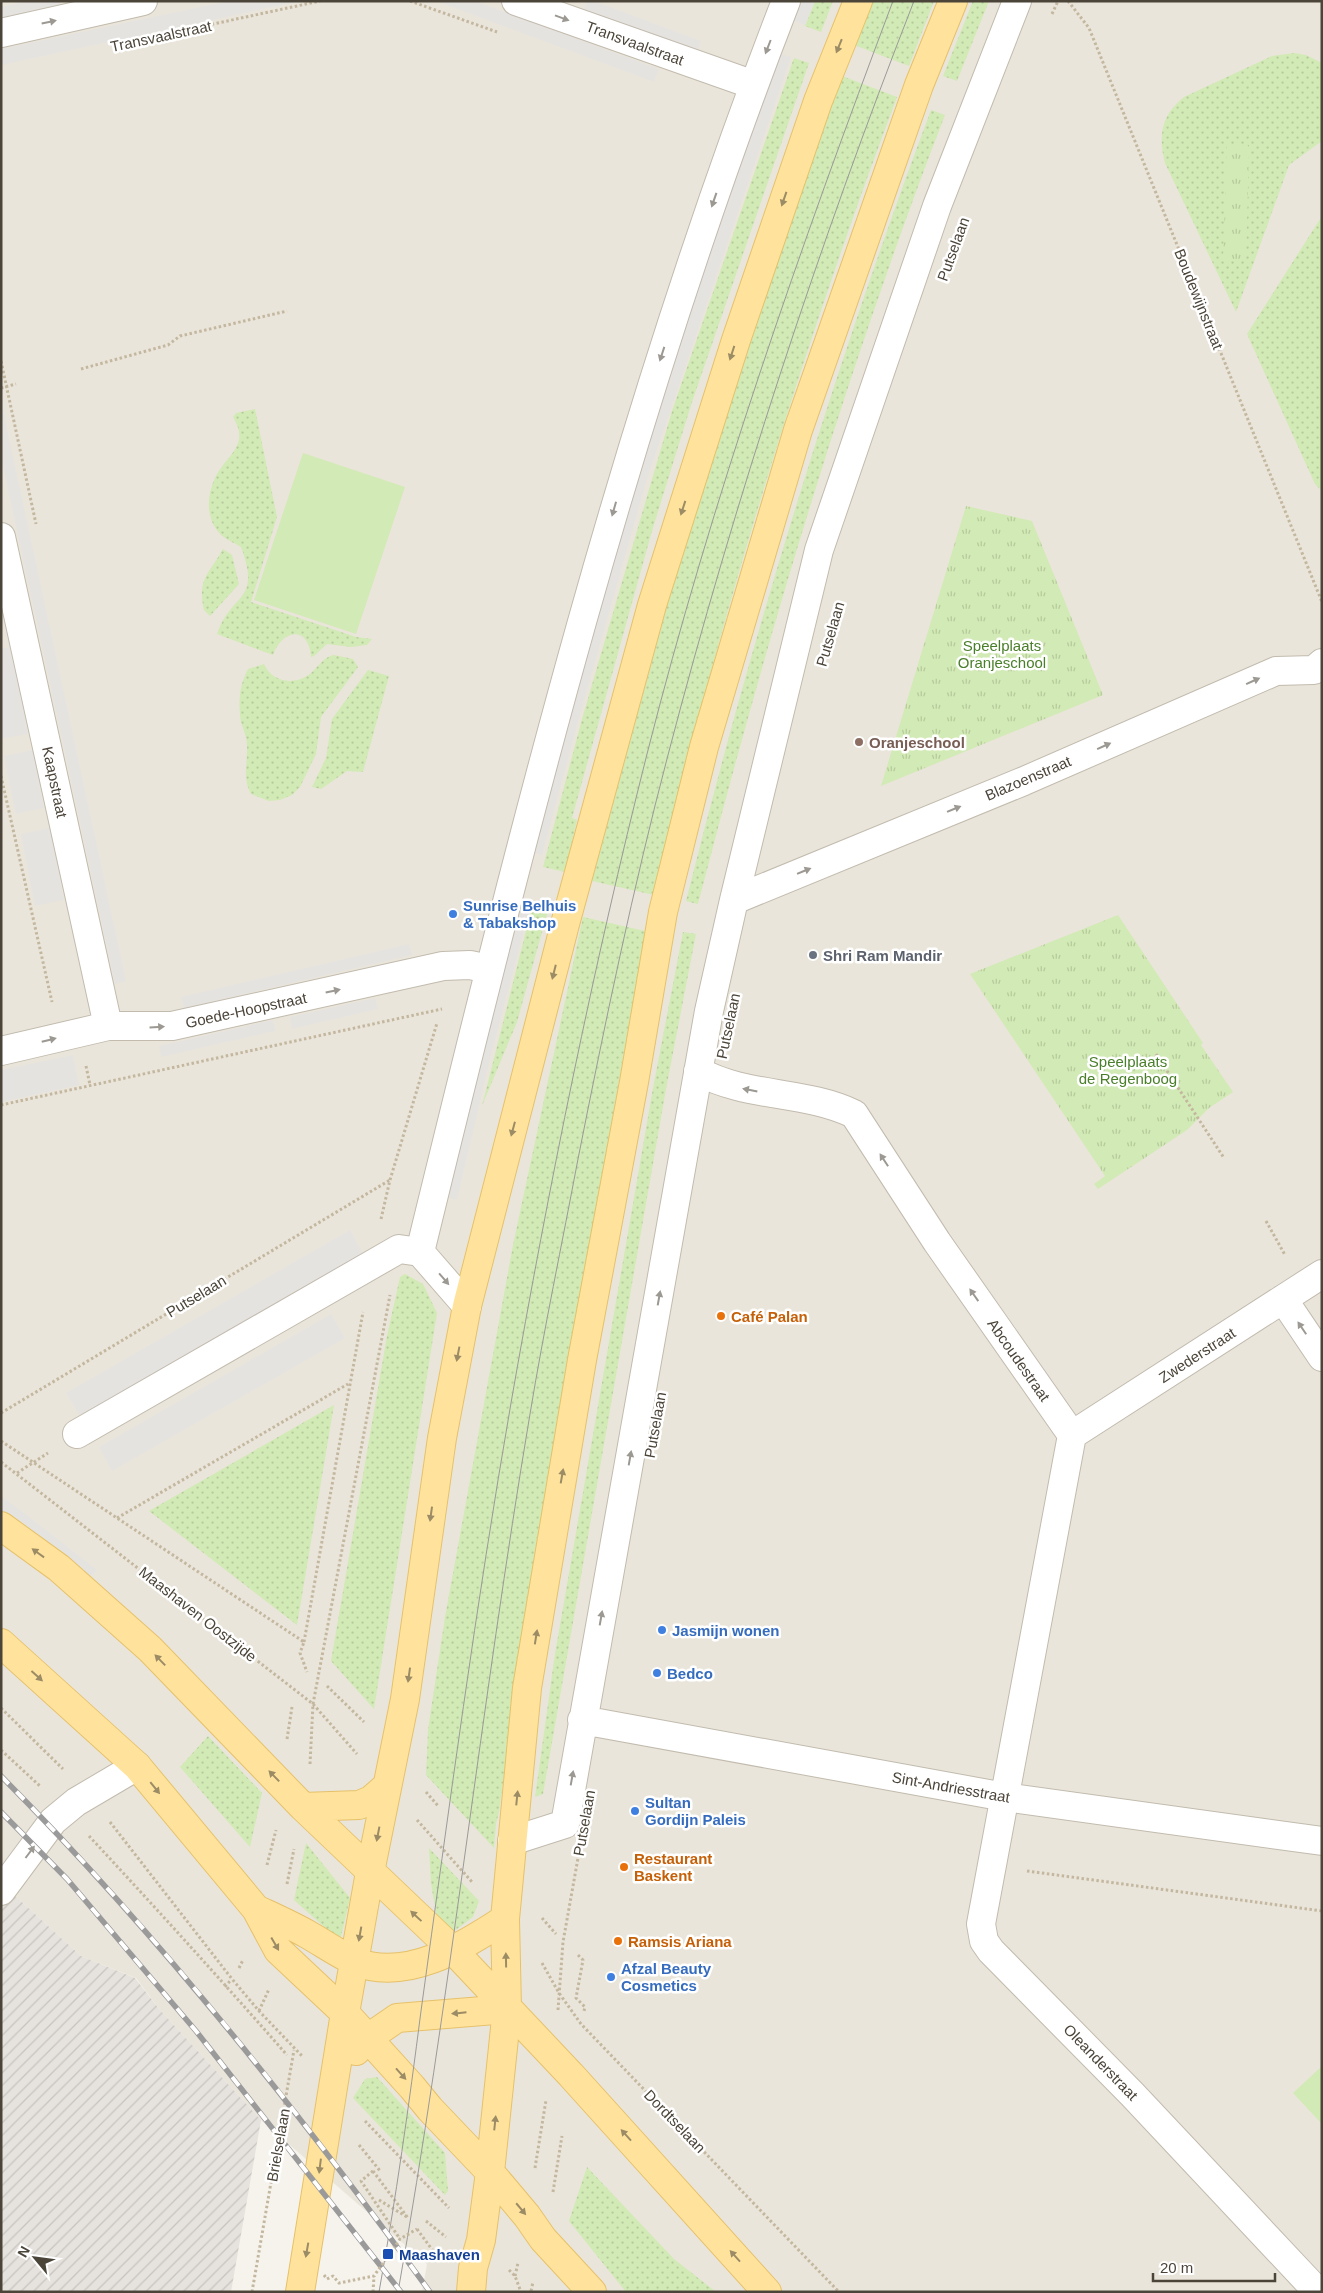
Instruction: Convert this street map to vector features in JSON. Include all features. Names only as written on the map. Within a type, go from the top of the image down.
[{"type":"main road","points":[[300,2292],[332,2086],[370,1872],[405,1699],[442,1438],[467,1306],[565,924],[652,605],[736,340],[818,101],[858,1]]},
{"type":"main road","points":[[471,2292],[473,2268],[481,2240],[490,2172],[507,2008],[505,1919],[528,1688],[582,1360],[634,1082],[663,912],[704,748],[798,430],[919,85],[953,1]]},
{"type":"main road","points":[[1,1526],[59,1568],[150,1649],[303,1806],[452,1949],[554,2056],[767,2292]]},
{"type":"main road","points":[[1,1643],[137,1766],[268,1914],[355,1961],[383,1967],[409,1966],[467,1943],[505,1919]]},
{"type":"main road","points":[[303,1806],[359,1804],[371,1800],[387,1786]]},
{"type":"main road","points":[[268,1914],[278,1950],[345,2013],[368,2038],[430,2109],[490,2172],[527,2216],[543,2239],[592,2292]]},
{"type":"main road","points":[[332,2086],[354,2053],[368,2038],[397,2018],[507,2008]]},
{"type":"street","points":[[1,32],[143,1]]},
{"type":"street","name":"Transvaalstraat","points":[[516,1],[754,85]]},
{"type":"street","points":[[420,1252],[489,969],[630,454],[690,270],[754,85],[786,1]]},
{"type":"street","name":"Putselaan","points":[[512,1841],[565,1824],[709,1011],[819,550],[937,206],[1017,1]]},
{"type":"street","name":"Kaapstraat","points":[[1,537],[108,1026]]},
{"type":"street","name":"Blazoenstraat","points":[[734,900],[1024,781],[1276,671],[1319,671]]},
{"type":"street","name":"Goede-Hoopstraat","points":[[1,1051],[108,1026],[172,1026],[443,966],[470,965],[489,969]]},
{"type":"street","name":"Abcoudestraat","points":[[698,1071],[716,1082],[745,1089],[833,1104],[854,1114],[937,1242],[1072,1435]]},
{"type":"street","points":[[77,1434],[399,1249],[420,1252],[467,1306]]},
{"type":"street","name":"Zwederstraat","points":[[1072,1435],[1322,1274]]},
{"type":"street","points":[[1283,1299],[1322,1358]]},
{"type":"street","points":[[1005,1797],[1072,1435]]},
{"type":"street","name":"Sint-Andriesstraat","points":[[582,1720],[1005,1797],[1322,1841]]},
{"type":"street","points":[[1,1892],[53,1821],[137,1766]]},
{"type":"street","name":"Oleanderstraat","points":[[1005,1797],[981,1924],[984,1941],[991,1951],[1132,2094],[1318,2292]]},
{"type":"path","name":"Transvaalstraat","points":[[146,39],[320,1]]},
{"type":"path","name":"Boudewijnstraat","points":[[1068,1],[1089,28],[1322,602]]},
{"type":"path","points":[[81,369],[168,345],[180,336],[286,311]]},
{"type":"path","points":[[1,388],[16,384]]},
{"type":"path","points":[[1,776],[52,1003]]},
{"type":"path","points":[[380,1226],[390,1180],[442,1009],[442,1001]]},
{"type":"path","points":[[1,1105],[442,1009]]},
{"type":"path","points":[[1156,1054],[1224,1158]]},
{"type":"path","name":"Putselaan","points":[[2,1412],[390,1180]]},
{"type":"path","points":[[307,1672],[300,1653],[304,1642],[364,1303]]},
{"type":"path","points":[[117,1518],[349,1384]]},
{"type":"path","name":"Maashaven Oostzijde","points":[[1,1441],[304,1642]]},
{"type":"path","name":"Maashaven Oostzijde","points":[[1,1462],[313,1704]]},
{"type":"path","points":[[327,1686],[368,1727]]},
{"type":"path","points":[[313,1704],[505,1919],[545,1966],[559,1993],[554,2056],[515,2276]]},
{"type":"path","points":[[268,1914],[303,1806],[310,1766],[313,1704]]},
{"type":"path","points":[[286,1748],[292,1707]]},
{"type":"path","points":[[1,1708],[89,1796],[259,2011],[294,2050],[332,2086],[515,2276],[521,2292]]},
{"type":"path","points":[[1,1750],[66,1811],[176,1929],[224,1987],[287,2055]]},
{"type":"path","points":[[426,1792],[439,1807]]},
{"type":"path","points":[[267,1866],[277,1823]]},
{"type":"path","name":"Putselaan","points":[[559,1993],[563,1942],[578,1856]]},
{"type":"path","points":[[992,1866],[1322,1911]]},
{"type":"path","points":[[259,2011],[268,1990],[278,1950]]},
{"type":"path","points":[[578,1955],[583,1960],[576,1998],[585,2007],[584,2011]]},
{"type":"path","points":[[224,1987],[230,1982]]},
{"type":"path","name":"Dordtselaan","points":[[559,1993],[581,2024],[838,2292]]},
{"type":"path","name":"Brielselaan","points":[[252,2292],[294,2050]]},
{"type":"path","points":[[553,2193],[562,2136]]},
{"type":"path","points":[[356,2141],[381,2172]]},
{"type":"path","points":[[379,2200],[408,2218],[373,2171],[361,2181],[400,2239]]},
{"type":"path","points":[[426,2221],[447,2238]]},
{"type":"path","points":[[373,2292],[374,2276],[400,2239],[417,2229]]},
{"type":"path","points":[[324,2275],[327,2279],[333,2276],[339,2283],[374,2276]]},
{"type":"shaded area","points":[[1,1],[1322,1],[1322,2292],[422,2292],[427,2264],[261,2120],[160,2010],[136,1978],[81,1956],[1,1883]]},
{"type":"shaded area","points":[[27,1],[60,1],[61,9],[1,22],[1,7]]},
{"type":"shaded area","points":[[229,1],[300,1],[1,65],[1,49]]},
{"type":"shaded area","points":[[436,1],[475,1],[659,69],[654,82]]},
{"type":"shaded area","points":[[587,1],[594,1],[701,41],[697,54],[583,12]]},
{"type":"shaded area","points":[[800,1],[815,1],[805,25],[792,20]]},
{"type":"shaded area","points":[[778,53],[791,57],[647,479],[542,855],[529,852],[655,407]]},
{"type":"shaded area","points":[[1,401],[126,981],[115,984],[1,457]]},
{"type":"shaded area","points":[[10,647],[28,734],[1,739],[1,649]]},
{"type":"shaded area","points":[[33,750],[44,808],[16,814],[4,756]]},
{"type":"shaded area","points":[[50,828],[64,900],[35,906],[21,834]]},
{"type":"shaded area","points":[[517,900],[531,904],[491,1055],[457,1200],[443,1196]]},
{"type":"shaded area","points":[[409,944],[412,955],[184,1008],[181,997]]},
{"type":"shaded area","points":[[375,998],[378,1009],[292,1029],[290,1017]]},
{"type":"shaded area","points":[[273,1020],[275,1031],[161,1057],[159,1046]]},
{"type":"shaded area","points":[[73,1055],[79,1085],[1,1102],[1,1070]]},
{"type":"shaded area","points":[[350,1230],[363,1254],[80,1416],[66,1393]]},
{"type":"shaded area","points":[[331,1314],[345,1338],[112,1471],[99,1447]]},
{"type":"shaded area","points":[[1,1496],[97,1570],[88,1579],[1,1512]]},
{"type":"shaded area","points":[[1,1883],[81,1956],[135,1978],[160,2010],[261,2120],[231,2292],[1,2292]]},
{"type":"green space","points":[[815,1],[833,1],[821,32],[805,26]]},
{"type":"green space","points":[[871,1],[934,1],[909,66],[854,45]]},
{"type":"green space","points":[[973,1],[989,1],[957,81],[943,76]]},
{"type":"green space","points":[[1294,53],[1306,55],[1322,63],[1322,141],[1289,165],[1236,312],[1165,163],[1162,144],[1163,127],[1170,111],[1184,97],[1272,56]]},
{"type":"green space","points":[[794,58],[809,63],[692,402],[652,531],[572,818],[577,820],[565,872],[543,867],[582,719],[672,411]]},
{"type":"green space","points":[[842,76],[897,97],[827,294],[763,492],[705,693],[654,895],[592,881],[684,543],[730,392]]},
{"type":"green space","points":[[931,110],[945,115],[874,309],[810,506],[752,704],[698,904],[686,901],[739,701],[797,502],[861,305]]},
{"type":"green space","points":[[1227,144],[1249,145],[1246,261],[1223,261]]},
{"type":"green space","points":[[1322,216],[1322,491],[1315,484],[1247,334]]},
{"type":"green space","points":[[255,409],[277,517],[251,602],[356,637],[372,639],[367,645],[351,647],[327,644],[311,657],[305,640],[300,635],[295,634],[282,640],[273,655],[217,634],[223,620],[242,596],[248,578],[247,565],[241,547],[221,535],[212,522],[209,508],[210,493],[215,478],[238,443],[238,427],[233,417],[236,413]]},
{"type":"green space","points":[[303,453],[405,487],[356,634],[254,600]]},
{"type":"green space","name":"Speelplaats Oranjeschool","points":[[966,506],[1032,521],[1103,695],[881,786]]},
{"type":"green space","points":[[223,549],[232,555],[239,584],[210,616],[204,610],[202,600],[203,584]]},
{"type":"green space","points":[[334,655],[353,659],[358,667],[321,717],[316,754],[300,787],[292,795],[280,800],[269,801],[251,794],[246,776],[247,742],[241,722],[240,708],[241,688],[248,669],[264,664],[267,670],[276,677],[282,680],[294,681],[307,676],[326,658]]},
{"type":"green space","points":[[368,670],[389,676],[363,772],[347,771],[321,789],[312,787],[326,758],[332,719]]},
{"type":"green space","points":[[533,903],[549,907],[517,1022],[482,1106]]},
{"type":"green space","name":"Speelplaats de Regenboog","points":[[1118,915],[1203,1043],[1201,1045],[1233,1092],[1209,1108],[1187,1130],[1098,1189],[1094,1184],[1105,1176],[970,974]]},
{"type":"green space","points":[[583,917],[645,931],[534,1556],[494,1848],[426,1775],[428,1730],[445,1617],[513,1245]]},
{"type":"green space","points":[[683,932],[696,934],[666,1089],[543,1794],[535,1797],[555,1654],[653,1088]]},
{"type":"green space","points":[[405,1274],[423,1284],[437,1313],[374,1709],[331,1661],[387,1336],[400,1277]]},
{"type":"green space","points":[[334,1405],[297,1625],[149,1511]]},
{"type":"green space","points":[[208,1736],[262,1793],[250,1847],[180,1767]]},
{"type":"green space","points":[[306,1843],[350,1898],[340,1941],[294,1900]]},
{"type":"green space","points":[[429,1848],[479,1901],[473,1917],[449,1935],[437,1920],[431,1883]]},
{"type":"green space","points":[[1322,2066],[1322,2124],[1293,2093]]},
{"type":"green space","points":[[377,2077],[445,2153],[448,2191],[445,2195],[353,2098],[365,2079]]},
{"type":"green space","points":[[587,2167],[674,2259],[716,2292],[626,2292],[569,2221]]},
{"type":"tram line","points":[[379,2292],[402,2152],[463,1707],[498,1479],[556,1158],[608,915],[672,658],[729,468],[791,280],[893,1]]},
{"type":"tram line","points":[[398,2292],[434,2073],[496,1633],[530,1414],[578,1159],[631,905],[655,805],[694,659],[750,469],[780,374],[844,187],[914,1]]},
{"type":"railway","points":[[1,1776],[116,1898],[225,2025],[330,2157],[430,2292]]},
{"type":"railway","points":[[1,1812],[67,1879],[196,2031],[401,2292]]},
{"type":"place","name":"Oranjeschool","points":[[859,742]]},
{"type":"place","name":"Sunrise Belhuis & Tabakshop","points":[[453,914]]},
{"type":"place","name":"Shri Ram Mandir","points":[[813,955]]},
{"type":"place","name":"Café Palan","points":[[721,1316]]},
{"type":"place","name":"Jasmijn wonen","points":[[662,1630]]},
{"type":"place","name":"Bedco","points":[[657,1673]]},
{"type":"place","name":"Sultan Gordijn Paleis","points":[[635,1811]]},
{"type":"place","name":"Restaurant Baskent","points":[[624,1867]]},
{"type":"place","name":"Ramsis Ariana","points":[[618,1941]]},
{"type":"place","name":"Afzal Beauty Cosmetics","points":[[611,1977]]},
{"type":"place","name":"Maashaven","points":[[388,2254]]}]
